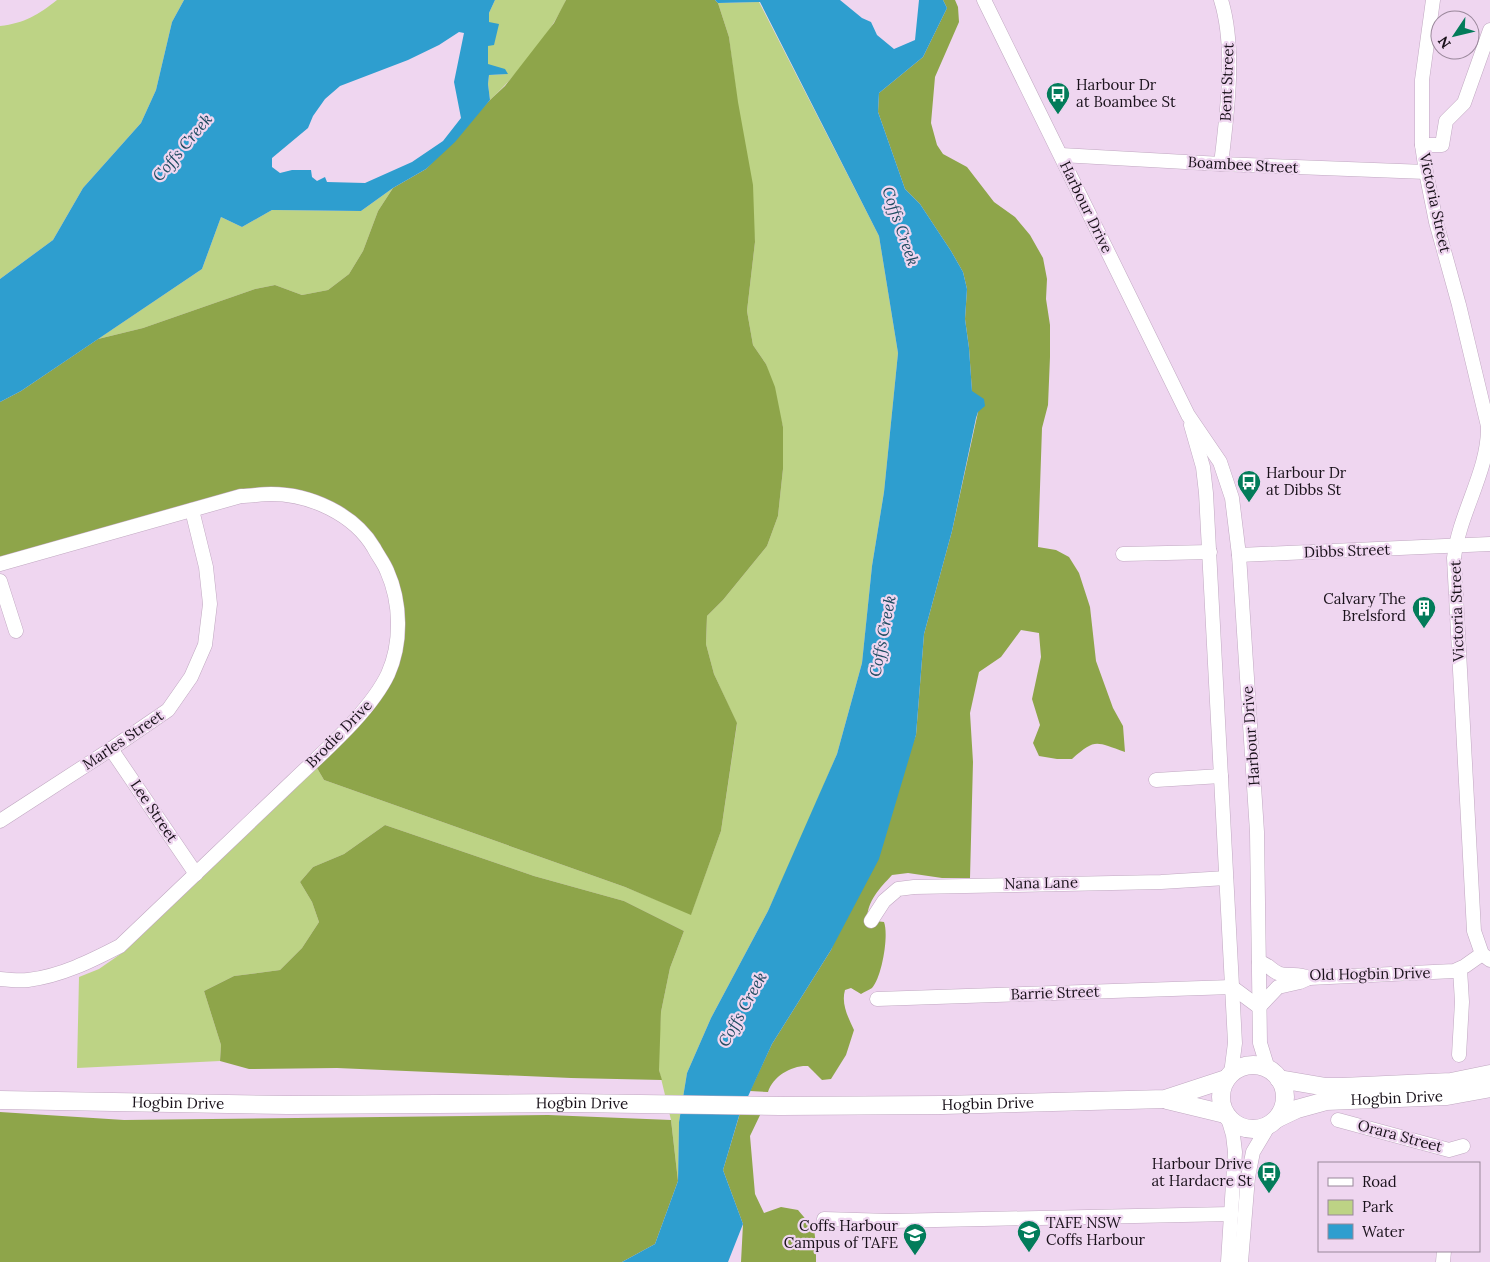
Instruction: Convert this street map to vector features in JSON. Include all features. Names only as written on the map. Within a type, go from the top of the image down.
[{"type":"main road","points":[[1248,1065],[1258,1066],[1273,1074],[1284,1089],[1285,1099],[1283,1109],[1274,1122],[1252,1130],[1235,1124],[1226,1116],[1220,1097],[1228,1077],[1239,1068],[1248,1065]]},
{"type":"main road","name":"Hogbin Drive","points":[[1273,1074],[1326,1087],[1451,1082],[1490,1074]]},
{"type":"main road","name":"Hogbin Drive","points":[[1165,1100],[1228,1077]]},
{"type":"main road","name":"Hogbin Drive","points":[[1274,1122],[1297,1109],[1326,1101],[1447,1096],[1490,1088]]},
{"type":"main road","name":"Hogbin Drive","points":[[0,1100],[288,1105],[570,1103],[780,1106],[943,1105],[1165,1100],[1226,1116]]},
{"type":"street","name":"Harbour Drive","points":[[984,0],[1188,415],[1220,462],[1232,498],[1239,555],[1257,832],[1260,1043],[1273,1074]]},
{"type":"street","name":"Bent Street","points":[[1221,0],[1229,35],[1229,49],[1227,117],[1221,164]]},
{"type":"street","name":"Victoria Street","points":[[1433,0],[1422,80],[1422,145],[1426,172],[1488,426],[1487,445],[1464,514],[1454,558],[1474,931],[1486,957]]},
{"type":"street","points":[[1422,145],[1442,145],[1446,121],[1464,103],[1490,30]]},
{"type":"street","name":"Boambee Street","points":[[1061,156],[1426,172]]},
{"type":"street","name":"Harbour Drive","points":[[1188,415],[1203,468],[1210,552],[1235,1042],[1228,1077]]},
{"type":"street","name":"Brodie Drive","points":[[0,564],[241,496],[272,494],[303,498],[340,513],[368,538],[387,571],[397,602],[398,624],[394,656],[388,674],[368,706],[120,946],[92,961],[60,973],[26,980],[0,980]]},
{"type":"street","name":"Marles Street","points":[[0,821],[168,710],[191,677],[205,645],[210,604],[206,567],[192,510]]},
{"type":"street","name":"Dibbs Street","points":[[1239,555],[1490,544]]},
{"type":"street","points":[[1123,554],[1210,552]]},
{"type":"street","points":[[0,581],[16,631]]},
{"type":"street","name":"Lee Street","points":[[111,749],[196,874]]},
{"type":"street","points":[[1156,780],[1221,776]]},
{"type":"street","name":"Nana Lane","points":[[871,921],[884,901],[898,889],[914,887],[1161,882],[1226,878]]},
{"type":"street","name":"Old Hogbin Drive","points":[[1259,962],[1267,964],[1273,971],[1283,975],[1301,974],[1308,978],[1444,972],[1460,969],[1486,957]]},
{"type":"street","points":[[1459,1055],[1462,1002],[1460,969]]},
{"type":"street","points":[[1232,987],[1259,1007],[1278,987],[1300,982],[1308,978]]},
{"type":"street","name":"Barrie Street","points":[[878,999],[1232,987]]},
{"type":"street","points":[[1226,1116],[1232,1135],[1234,1152],[1228,1262]]},
{"type":"street","name":"Orara Street","points":[[1338,1120],[1454,1153]]},
{"type":"street","points":[[1241,1262],[1248,1178],[1253,1152],[1274,1122]]},
{"type":"street","points":[[824,1220],[890,1221],[1231,1214]]},
{"type":"green space","points":[[57,0],[184,0],[172,22],[156,90],[141,123],[83,188],[53,240],[0,279],[0,26],[31,18]]},
{"type":"green space","points":[[495,0],[566,0],[543,39],[511,79],[490,100],[489,75],[507,74],[488,65],[488,46],[498,25],[489,23],[489,13]]},
{"type":"green space","points":[[566,0],[715,0],[718,3],[729,37],[738,102],[753,185],[755,242],[747,311],[753,345],[766,364],[775,387],[783,427],[783,469],[778,516],[767,546],[723,600],[707,616],[706,644],[714,674],[737,723],[721,831],[691,915],[625,887],[324,780],[317,768],[353,722],[395,656],[387,571],[340,513],[272,494],[0,564],[0,402],[21,391],[98,339],[143,328],[255,289],[275,285],[302,295],[328,290],[349,274],[363,251],[378,211],[393,188],[426,169],[505,86],[554,23]]},
{"type":"green space","points":[[943,0],[955,0],[958,7],[959,22],[935,77],[931,123],[937,145],[943,154],[967,167],[994,202],[1015,217],[1030,235],[1043,258],[1047,279],[1046,299],[1050,325],[1050,357],[1048,405],[1042,428],[1038,547],[1056,550],[1069,557],[1079,573],[1090,607],[1096,661],[1113,708],[1123,726],[1125,752],[1096,744],[1086,748],[1072,759],[1039,756],[1033,743],[1040,725],[1032,699],[1041,657],[1039,633],[1021,630],[1001,657],[979,672],[970,713],[973,762],[970,878],[942,878],[908,873],[892,875],[875,895],[869,907],[867,920],[884,922],[886,936],[882,966],[876,983],[872,988],[861,994],[851,988],[845,990],[844,1000],[847,1015],[854,1030],[846,1055],[831,1079],[822,1080],[808,1066],[802,1066],[779,1076],[770,1086],[768,1092],[750,1091],[772,1044],[831,950],[916,735],[924,634],[952,531],[978,412],[979,397],[972,392],[965,319],[967,289],[963,272],[920,204],[905,189],[878,112],[879,93],[923,57],[947,8]]},
{"type":"green space","points":[[759,2],[879,236],[898,353],[884,492],[872,566],[862,663],[837,754],[768,911],[711,1018],[687,1073],[679,1122],[678,1181],[671,1120],[659,1070],[659,1045],[661,1012],[670,968],[684,931],[624,901],[534,876],[385,825],[344,854],[313,867],[300,882],[312,902],[319,922],[302,948],[280,970],[234,976],[204,991],[221,1045],[220,1061],[77,1068],[79,977],[99,969],[122,953],[317,768],[324,780],[625,887],[691,914],[721,831],[737,724],[714,674],[706,644],[707,616],[723,600],[767,546],[778,516],[783,469],[783,427],[766,364],[753,345],[747,311],[755,242],[729,37],[718,3]]},
{"type":"green space","points":[[393,188],[378,211],[363,251],[349,274],[328,290],[302,295],[275,285],[255,289],[143,328],[98,339],[202,269],[221,217],[242,227],[272,210],[361,211]]},
{"type":"green space","points":[[385,825],[534,876],[624,901],[684,931],[670,968],[661,1012],[659,1070],[662,1080],[337,1068],[249,1069],[220,1061],[221,1045],[204,991],[234,976],[280,970],[302,948],[319,922],[312,902],[300,882],[313,867],[344,854]]},
{"type":"green space","points":[[0,1112],[124,1120],[548,1115],[671,1120],[678,1181],[655,1244],[622,1262],[0,1262]]},
{"type":"green space","points":[[740,1113],[761,1113],[750,1136],[755,1194],[764,1213],[781,1207],[798,1210],[814,1229],[816,1262],[741,1262],[743,1224],[723,1170]]},
{"type":"water","name":"Coffs Creek","points":[[184,0],[495,0],[489,13],[489,22],[499,24],[494,45],[488,46],[488,64],[505,69],[508,74],[489,75],[490,100],[455,142],[426,169],[393,188],[361,211],[272,210],[242,227],[221,217],[202,269],[21,391],[0,402],[0,279],[53,240],[83,188],[141,123],[156,90],[172,22]],"holes":[[[459,32],[464,33],[454,82],[461,118],[443,141],[412,162],[365,183],[327,182],[325,177],[317,181],[312,177],[311,170],[292,170],[280,173],[272,167],[272,158],[308,128],[313,116],[325,99],[340,86],[408,60],[439,45]]]},
{"type":"water","name":"Coffs Creek","points":[[715,0],[840,0],[862,18],[871,22],[877,35],[894,49],[915,40],[919,0],[943,0],[947,8],[923,57],[879,93],[878,112],[905,189],[920,204],[963,272],[967,289],[965,319],[972,391],[984,399],[985,406],[978,412],[976,418],[952,531],[924,634],[916,735],[879,859],[831,950],[772,1044],[739,1116],[723,1170],[743,1224],[728,1262],[622,1262],[655,1244],[678,1181],[679,1122],[687,1073],[711,1018],[768,911],[837,754],[862,663],[872,566],[884,492],[898,353],[879,236],[760,2],[718,3]]},
{"type":"place","name":"Harbour Dr at Boambee St","points":[[1058,115]]},
{"type":"place","name":"Harbour Dr at Dibbs St","points":[[1249,503]]},
{"type":"place","name":"Calvary The Brelsford","points":[[1424,629]]},
{"type":"place","name":"Harbour Drive at Hardacre St","points":[[1269,1194]]},
{"type":"place","name":"TAFE NSW Coffs Harbour","points":[[1029,1253]]},
{"type":"place","name":"Coffs Harbour Campus of TAFE","points":[[915,1256]]}]
